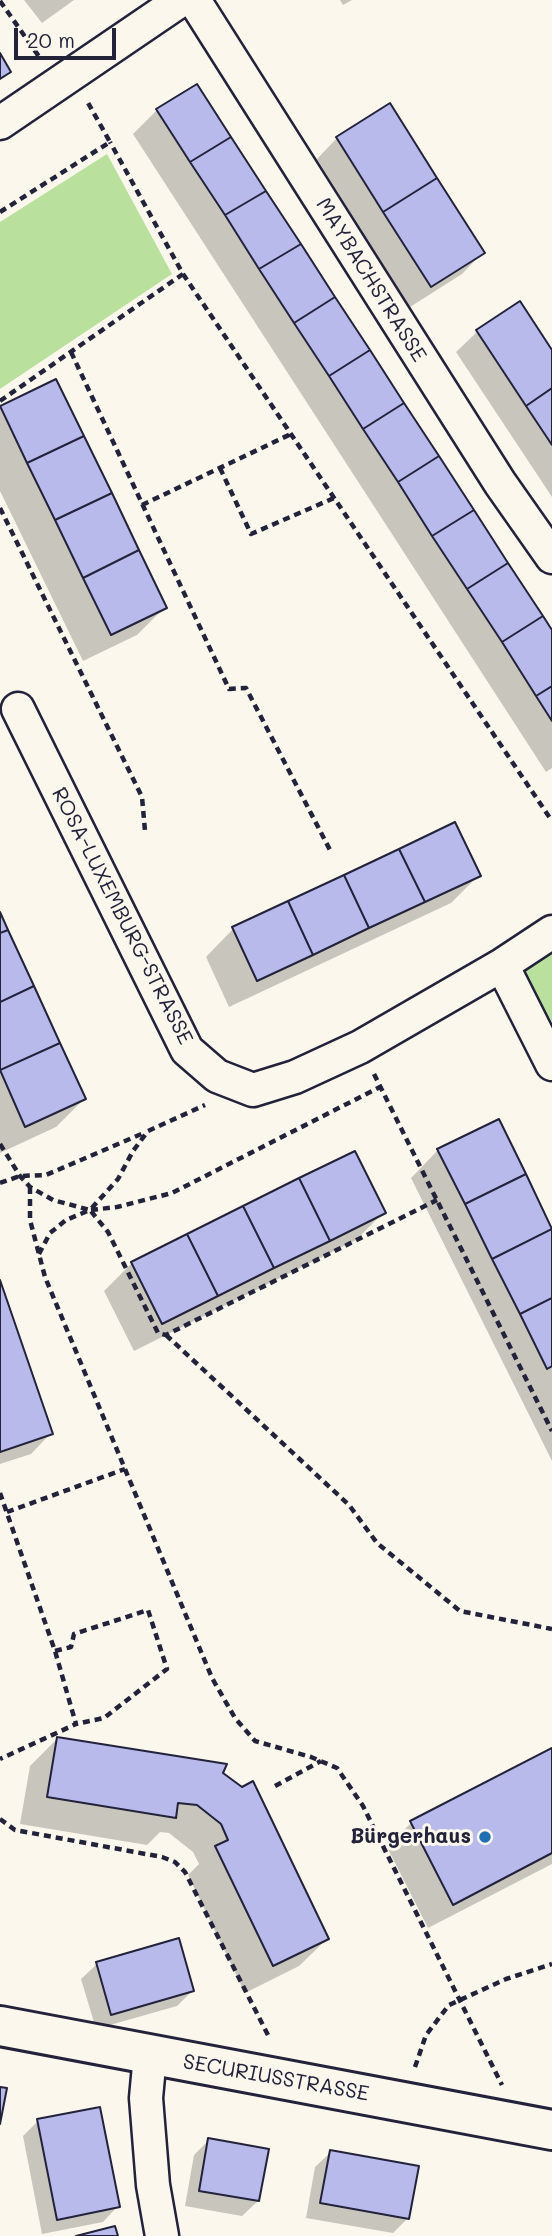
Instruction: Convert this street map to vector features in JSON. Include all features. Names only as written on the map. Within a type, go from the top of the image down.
[{"type":"street","points":[[0,122],[181,0]]},
{"type":"street","name":"MAYBACHSTRASSE","points":[[194,0],[500,483],[552,557]]},
{"type":"street","name":"ROSA-LUXEMBURG-STRASSE","points":[[18,709],[187,1050],[217,1076],[253,1090]]},
{"type":"street","points":[[253,1090],[295,1077],[360,1046],[502,965],[552,932]]},
{"type":"street","points":[[502,965],[552,1063]]},
{"type":"street","name":"SECURIUSSTRASSE","points":[[0,2026],[536,2127]]},
{"type":"street","points":[[150,2055],[146,2098],[153,2185],[162,2236]]},
{"type":"path","points":[[0,1],[66,80],[110,142],[183,274],[552,821]]},
{"type":"path","points":[[0,212],[110,142]]},
{"type":"path","points":[[0,401],[183,274]]},
{"type":"path","points":[[71,352],[229,689],[246,688],[330,850]]},
{"type":"path","points":[[142,505],[291,434]]},
{"type":"path","points":[[220,468],[251,534],[334,498]]},
{"type":"path","points":[[0,508],[142,797],[145,831]]},
{"type":"path","points":[[360,1046],[552,1430]]},
{"type":"path","points":[[38,1255],[50,1233],[66,1220],[90,1210],[117,1207],[172,1193],[380,1087]]},
{"type":"path","points":[[0,1183],[20,1176],[46,1175],[212,1102],[253,1090]]},
{"type":"path","points":[[90,1210],[118,1180],[133,1151],[148,1131]]},
{"type":"path","points":[[0,1144],[30,1187],[52,1200],[90,1210],[108,1232],[158,1333],[166,1335],[349,1505],[377,1543],[460,1612],[552,1629]]},
{"type":"path","points":[[30,1187],[30,1220],[45,1277],[212,1678],[235,1718],[255,1741],[337,1768],[363,1806],[460,2000],[536,2127]]},
{"type":"path","points":[[166,1335],[437,1200]]},
{"type":"path","points":[[7,1512],[125,1469]]},
{"type":"path","points":[[0,1493],[55,1651],[76,1724]]},
{"type":"path","points":[[0,1759],[76,1724],[104,1718],[167,1669],[148,1610],[74,1634],[71,1647],[55,1651]]},
{"type":"path","points":[[275,1786],[322,1761]]},
{"type":"path","points":[[0,1819],[15,1830],[162,1857],[174,1862],[185,1872],[290,2081]]},
{"type":"path","points":[[411,2103],[415,2067],[426,2035],[449,2005],[526,1971],[552,1964]]},
{"type":"green space","points":[[107,154],[172,274],[0,389],[0,222]]},
{"type":"green space","points":[[552,952],[552,1022],[523,971]]},
{"type":"building","points":[[0,53],[11,72],[0,79]]},
{"type":"building","points":[[197,84],[231,137],[190,162],[156,109]]},
{"type":"building","points":[[390,103],[437,178],[383,212],[336,137]]},
{"type":"building","points":[[231,137],[266,191],[225,215],[190,162]]},
{"type":"building","points":[[437,178],[485,253],[431,287],[383,212]]},
{"type":"building","points":[[266,191],[301,244],[259,269],[225,215]]},
{"type":"building","points":[[301,244],[335,297],[294,323],[259,269]]},
{"type":"building","points":[[335,297],[370,350],[329,376],[294,323]]},
{"type":"building","points":[[520,301],[552,350],[552,388],[526,406],[476,330]]},
{"type":"building","points":[[370,350],[404,403],[363,429],[329,376]]},
{"type":"building","points":[[56,379],[84,436],[27,463],[0,406]]},
{"type":"building","points":[[552,388],[552,445],[526,406]]},
{"type":"building","points":[[404,403],[439,456],[398,482],[363,429]]},
{"type":"building","points":[[84,436],[112,493],[55,520],[27,463]]},
{"type":"building","points":[[439,456],[474,510],[432,536],[398,482]]},
{"type":"building","points":[[112,493],[139,550],[83,578],[55,520]]},
{"type":"building","points":[[474,510],[508,563],[467,589],[432,536]]},
{"type":"building","points":[[139,550],[167,608],[111,635],[83,578]]},
{"type":"building","points":[[508,563],[543,616],[502,642],[467,589]]},
{"type":"building","points":[[543,616],[552,630],[552,686],[536,696],[502,642]]},
{"type":"building","points":[[552,686],[552,721],[536,696]]},
{"type":"building","points":[[455,822],[481,876],[425,902],[399,849]]},
{"type":"building","points":[[399,849],[425,902],[369,928],[344,875]]},
{"type":"building","points":[[344,875],[369,928],[313,955],[288,901]]},
{"type":"building","points":[[288,901],[313,955],[257,981],[232,927]]},
{"type":"building","points":[[0,912],[8,930],[0,933]]},
{"type":"building","points":[[8,930],[34,986],[0,1002],[0,933]]},
{"type":"building","points":[[34,986],[60,1043],[0,1070],[0,1002]]},
{"type":"building","points":[[60,1043],[86,1099],[25,1127],[0,1070]]},
{"type":"building","points":[[499,1119],[526,1174],[465,1204],[437,1149]]},
{"type":"building","points":[[355,1151],[386,1213],[330,1241],[299,1178]]},
{"type":"building","points":[[526,1174],[552,1229],[492,1259],[465,1204]]},
{"type":"building","points":[[299,1178],[330,1241],[274,1268],[243,1206]]},
{"type":"building","points":[[243,1206],[274,1268],[218,1296],[187,1234]]},
{"type":"building","points":[[552,1229],[552,1298],[520,1314],[492,1259]]},
{"type":"building","points":[[187,1234],[218,1296],[162,1324],[131,1262]]},
{"type":"building","points":[[0,1280],[53,1434],[0,1452]]},
{"type":"building","points":[[552,1298],[552,1366],[547,1369],[520,1314]]},
{"type":"building","points":[[57,1737],[227,1764],[223,1773],[242,1787],[253,1781],[329,1939],[273,1966],[215,1846],[228,1840],[221,1824],[197,1805],[178,1803],[176,1818],[47,1797]]},
{"type":"building","name":"Bürgerhaus","points":[[552,1748],[552,1853],[453,1905],[410,1821]]},
{"type":"building","points":[[179,1938],[194,1991],[111,2015],[96,1962]]},
{"type":"building","points":[[0,2087],[7,2088],[0,2124]]},
{"type":"building","points":[[100,2107],[120,2207],[57,2220],[37,2119]]},
{"type":"building","points":[[208,2138],[269,2149],[259,2201],[199,2191]]},
{"type":"building","points":[[330,2150],[419,2166],[409,2219],[320,2203]]},
{"type":"building","points":[[115,2226],[118,2236],[76,2236]]},
{"type":"place","name":"Bürgerhaus","points":[[485,1837]]}]
